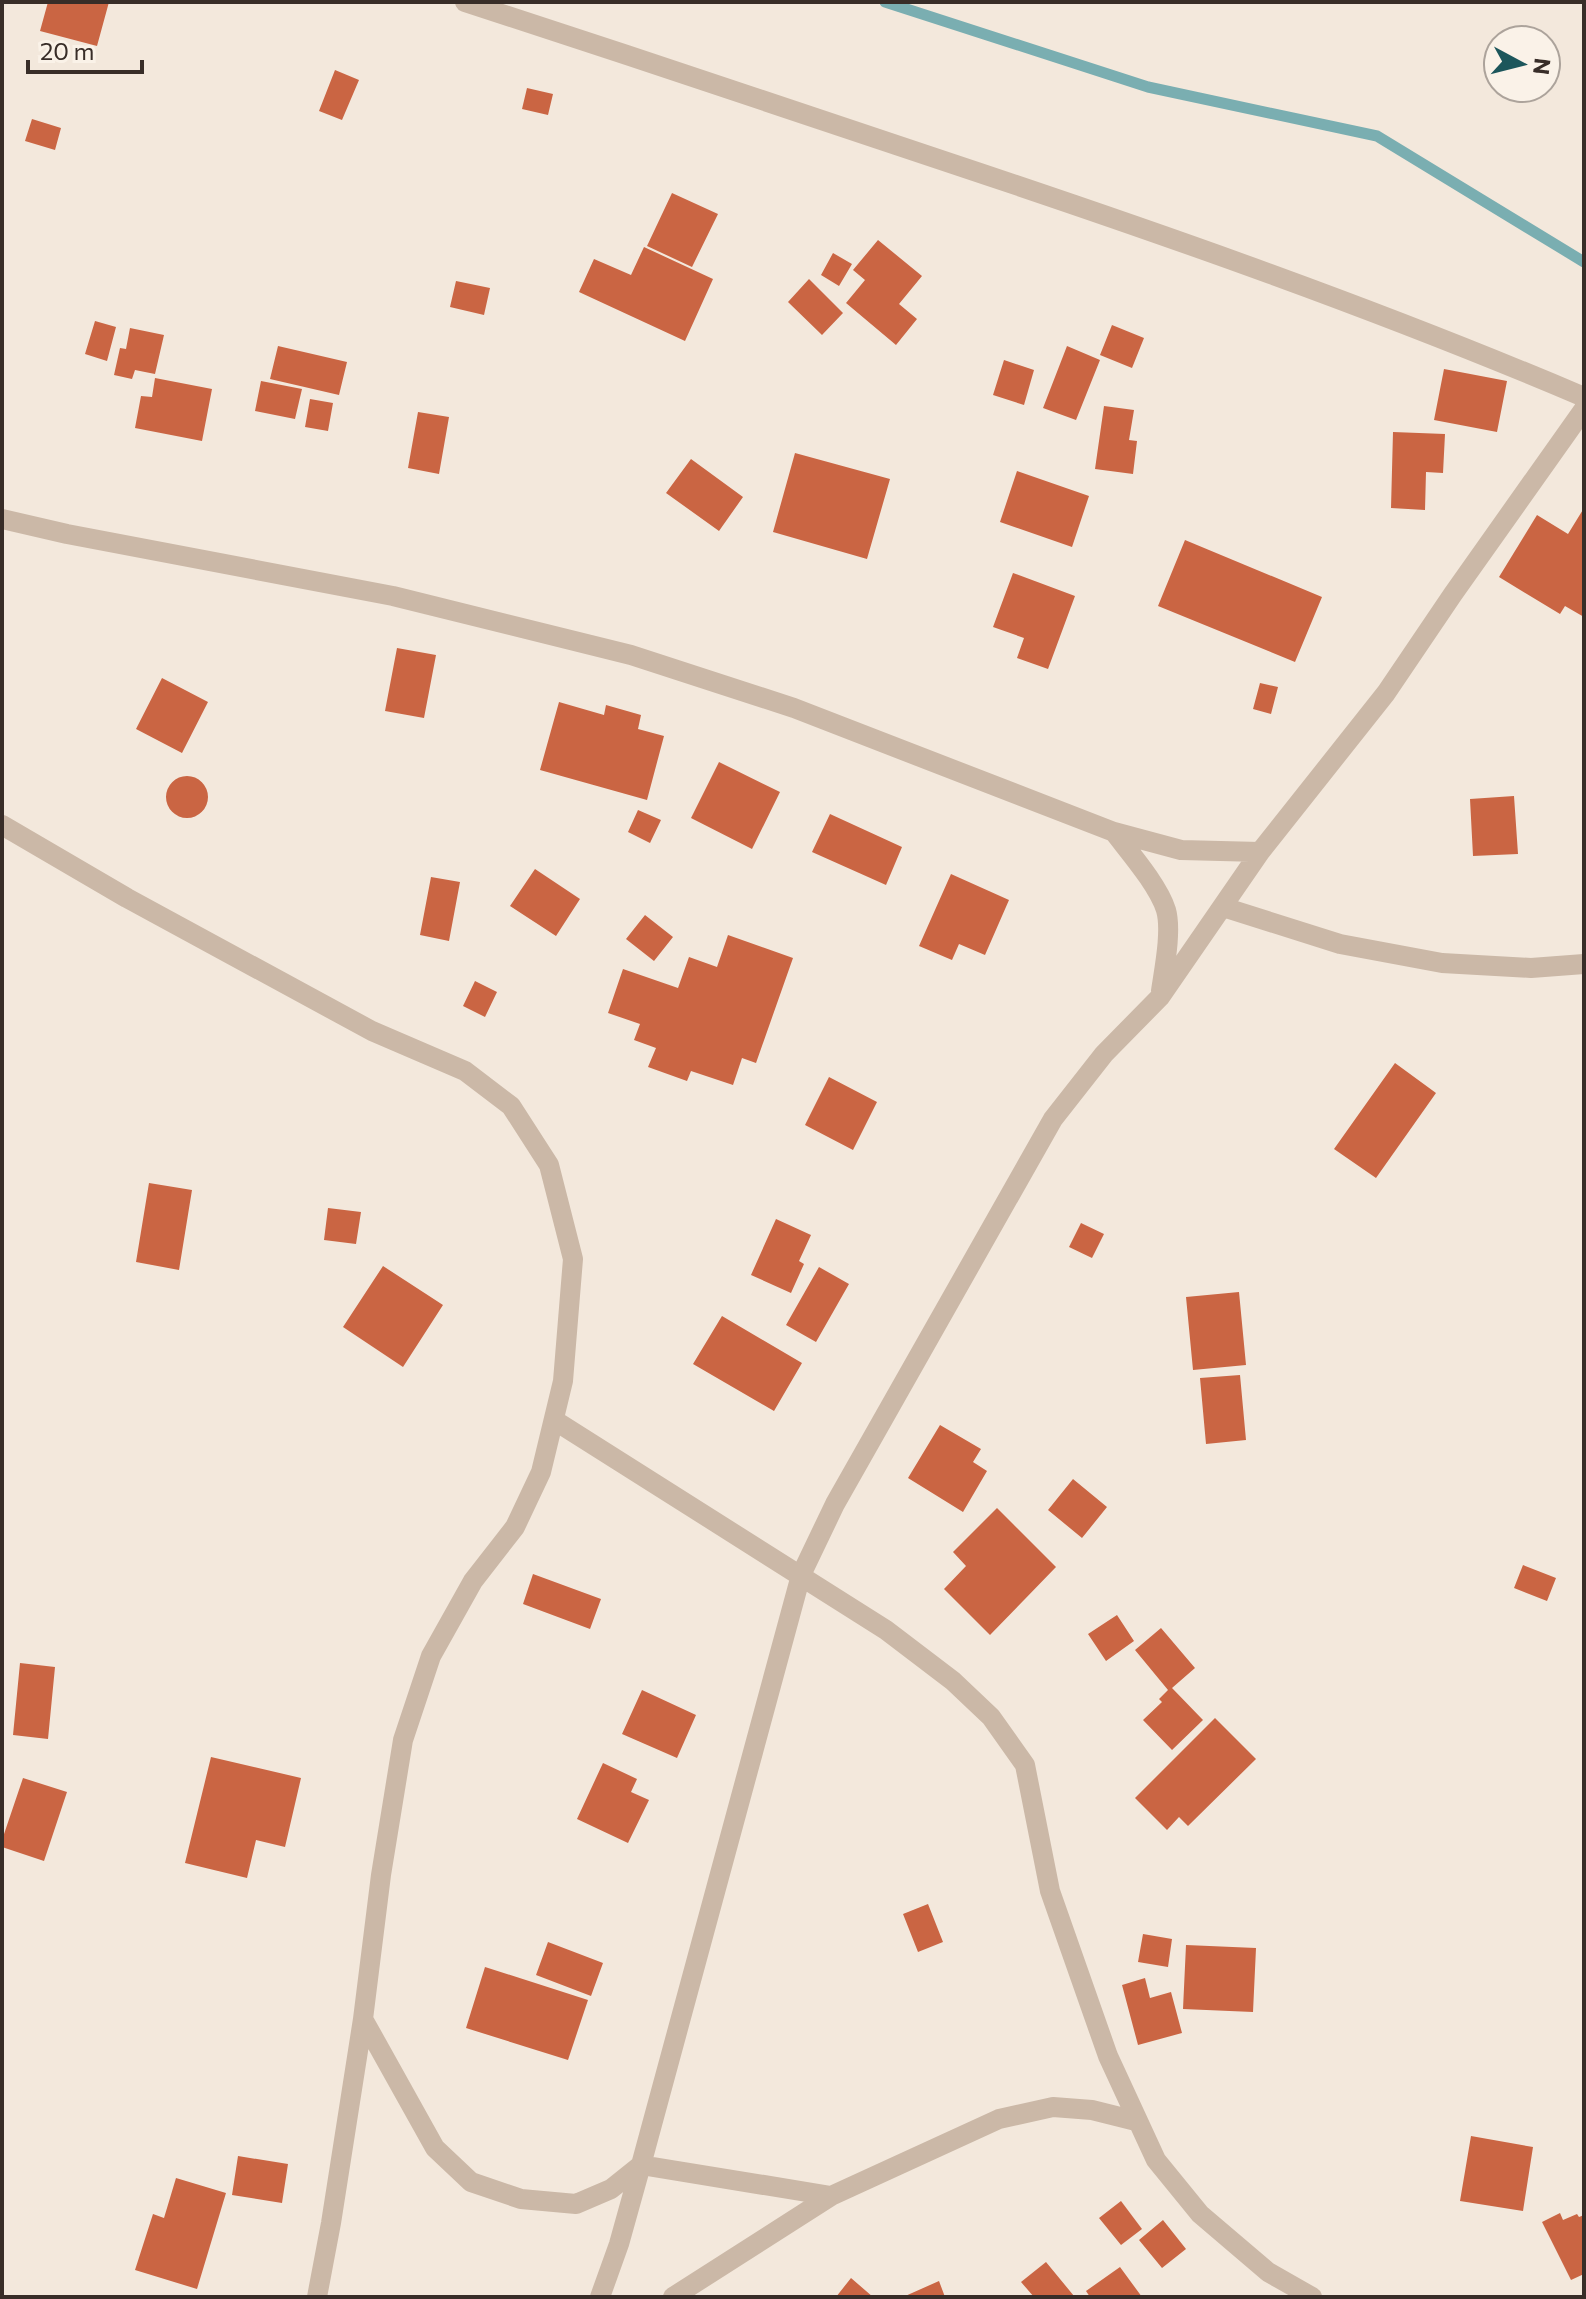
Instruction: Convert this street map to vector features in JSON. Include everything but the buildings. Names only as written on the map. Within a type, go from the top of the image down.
[{"type":"street","points":[[465,2],[717,84],[1283,277],[1498,360],[1584,397]]},
{"type":"street","points":[[600,2297],[619,2244],[641,2165],[801,1575],[835,1504],[1053,1119],[1104,1054],[1160,997],[1260,852],[1386,693],[1584,409]]},
{"type":"street","points":[[2,519],[393,596],[631,655],[794,708],[1114,832],[1181,850],[1260,852]]},
{"type":"street","points":[[2,825],[127,898],[372,1031],[465,1071],[511,1106],[549,1165],[573,1259],[563,1381],[541,1472],[515,1527],[473,1581],[431,1656],[403,1740],[381,1875],[363,2019],[317,2297]]},
{"type":"street","points":[[1114,832],[1145,872],[1166,911],[1167,954],[1160,997]]},
{"type":"street","points":[[1223,907],[1340,944],[1442,963],[1531,968],[1584,964]]},
{"type":"street","points":[[554,1420],[886,1630],[953,1681],[991,1717],[1025,1765],[1050,1891],[1108,2056],[1156,2160],[1200,2214],[1268,2272],[1312,2297]]},
{"type":"street","points":[[363,2019],[435,2148],[471,2182],[521,2199],[576,2204],[611,2189],[641,2165],[831,2196]]},
{"type":"street","points":[[673,2297],[831,2196],[999,2119],[1053,2107],[1092,2110],[1136,2121]]},
{"type":"waterway","points":[[885,2],[1148,87],[1377,136],[1584,262]]}]
